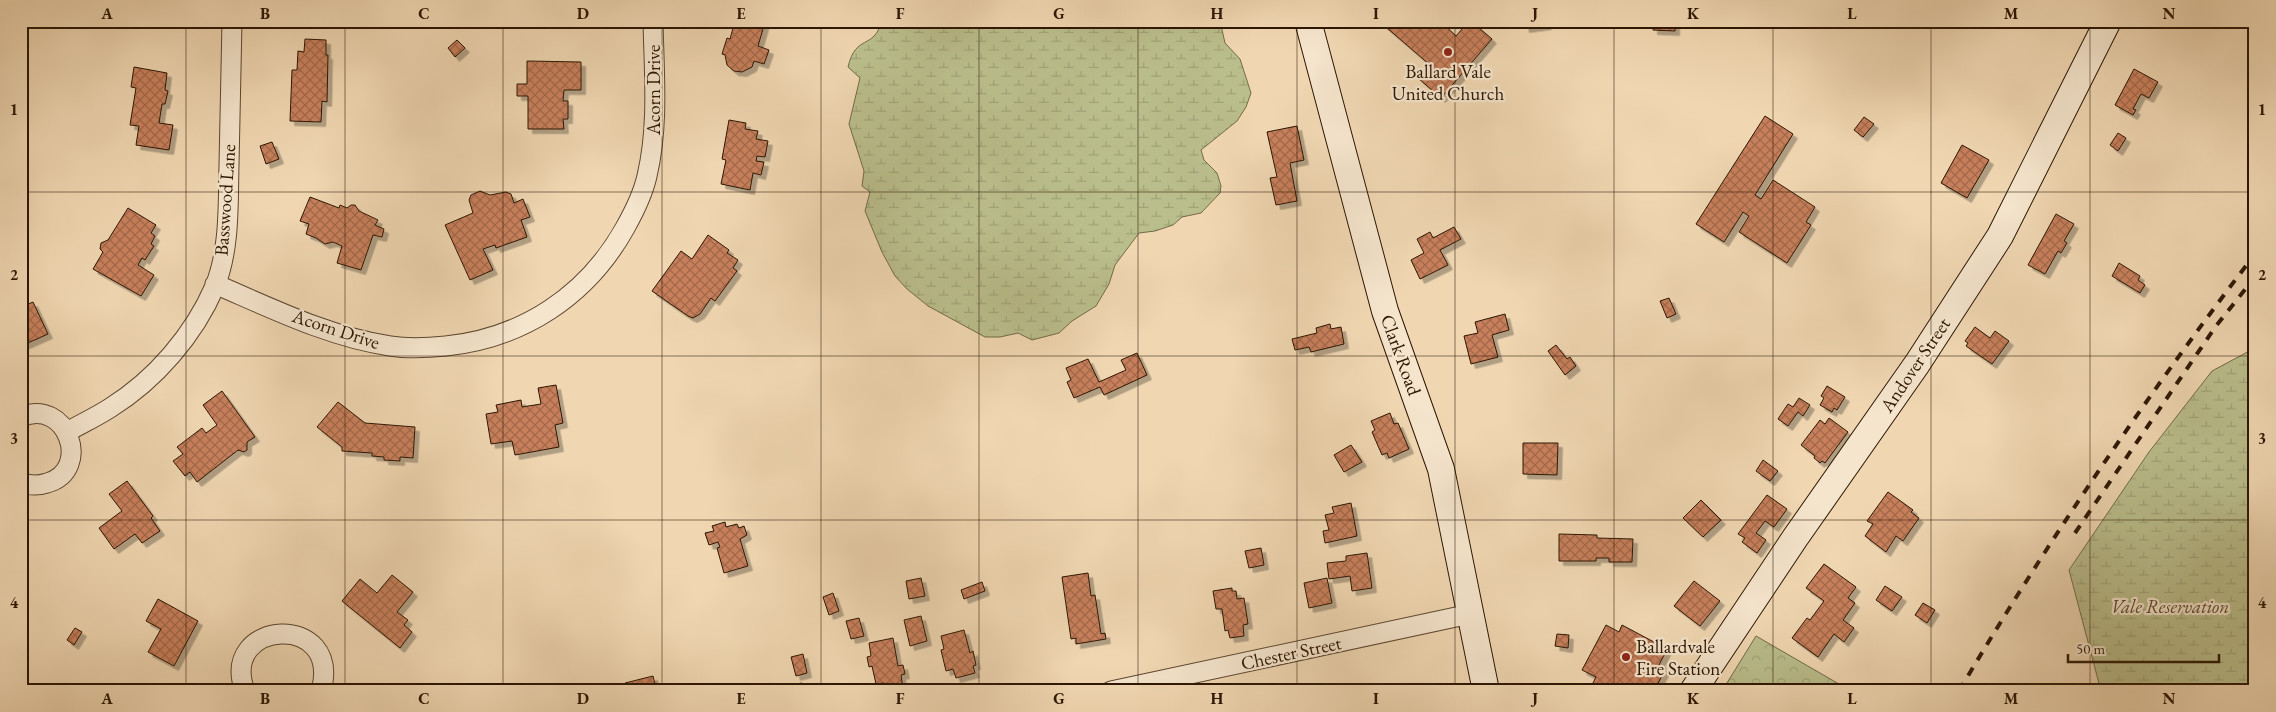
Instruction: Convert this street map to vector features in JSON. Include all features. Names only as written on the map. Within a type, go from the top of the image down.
[{"type":"main road","name":"Clark Road","points":[[1308,21],[1384,311],[1441,469],[1486,691]]},
{"type":"main road","name":"Andover Street","points":[[1693,691],[1795,538],[1917,364],[2000,236],[2108,21]]},
{"type":"street","name":"Basswood Lane","points":[[67,432],[110,408],[136,390],[158,369],[190,330],[215,284],[222,258],[228,200],[232,21]]},
{"type":"street","name":"Acorn Drive","points":[[215,284],[323,328],[360,340],[391,347],[421,349],[490,339],[521,327],[554,307],[588,280],[615,246],[634,211],[647,178],[655,138],[653,21]]},
{"type":"street","points":[[21,417],[38,414],[50,416],[60,423],[67,432],[71,443],[68,467],[60,476],[39,486],[21,482]]},
{"type":"street","name":"Chester Street","points":[[1111,691],[1470,614]]},
{"type":"street","points":[[244,691],[241,676],[242,663],[248,650],[263,637],[283,632],[297,635],[309,642],[318,652],[323,665],[324,679],[321,691]]},
{"type":"green space","points":[[882,21],[1220,21],[1225,43],[1240,59],[1251,93],[1246,107],[1237,121],[1201,150],[1204,160],[1217,173],[1221,186],[1220,193],[1201,213],[1182,217],[1173,225],[1155,231],[1139,233],[1115,265],[1109,284],[1096,306],[1072,321],[1059,333],[1032,340],[1018,333],[1000,337],[985,337],[928,306],[907,289],[895,276],[882,252],[865,211],[870,192],[862,186],[864,171],[849,124],[860,78],[848,67],[855,50],[874,36]]},
{"type":"green space","name":"Vale Reservation","points":[[2255,348],[2255,691],[2101,691],[2069,570],[2149,452],[2212,371]]},
{"type":"green space","points":[[1756,636],[1851,691],[1722,691]]},
{"type":"building","points":[[735,21],[773,21],[772,24],[765,22],[758,46],[769,50],[764,64],[754,61],[752,67],[742,72],[734,71],[727,65],[725,55],[722,54],[727,38],[730,39]]},
{"type":"building","name":"Ballard Vale United Church","points":[[1440,21],[1456,36],[1471,21],[1492,39],[1441,98],[1418,78],[1430,65],[1380,22]]},
{"type":"building","points":[[1524,21],[1546,21],[1547,25],[1525,28]]},
{"type":"building","points":[[1653,21],[1675,21],[1675,31],[1653,30]]},
{"type":"building","points":[[305,39],[326,40],[326,55],[328,55],[327,102],[322,101],[321,122],[290,121],[292,70],[297,70],[298,51],[304,52]]},
{"type":"building","points":[[457,40],[465,48],[455,57],[448,48]]},
{"type":"building","points":[[527,61],[581,62],[581,90],[564,90],[563,101],[568,101],[568,119],[563,119],[564,129],[528,129],[528,96],[517,96],[517,84],[527,84]]},
{"type":"building","points":[[134,67],[167,73],[165,90],[168,91],[165,104],[162,104],[159,123],[173,125],[169,150],[136,145],[139,126],[130,125],[136,88],[131,87]]},
{"type":"building","points":[[2134,69],[2158,82],[2149,98],[2141,94],[2133,109],[2136,110],[2133,115],[2115,105]]},
{"type":"building","points":[[1765,116],[1793,134],[1755,195],[1761,199],[1773,180],[1815,207],[1806,222],[1811,225],[1787,263],[1739,232],[1749,216],[1743,212],[1724,242],[1696,224]]},
{"type":"building","points":[[1864,117],[1874,124],[1863,137],[1854,130]]},
{"type":"building","points":[[729,120],[746,123],[745,129],[758,131],[756,139],[768,141],[765,157],[757,156],[756,161],[764,162],[761,175],[753,173],[750,190],[721,184],[726,160],[722,159]]},
{"type":"building","points":[[1297,126],[1304,160],[1290,163],[1297,201],[1276,205],[1270,178],[1277,177],[1267,132]]},
{"type":"building","points":[[2118,133],[2126,138],[2118,151],[2110,145]]},
{"type":"building","points":[[272,142],[279,159],[266,164],[260,146]]},
{"type":"building","points":[[1962,145],[1989,160],[1967,198],[1941,183]]},
{"type":"building","points":[[480,191],[490,195],[506,192],[511,194],[514,203],[523,199],[530,217],[521,220],[527,237],[496,248],[495,245],[483,249],[493,270],[470,280],[445,225],[473,213],[469,200],[471,195]]},
{"type":"building","points":[[310,197],[339,208],[340,205],[347,208],[355,205],[359,211],[378,220],[375,225],[384,229],[382,237],[373,235],[361,270],[337,263],[342,246],[333,242],[325,244],[306,234],[309,224],[300,221]]},
{"type":"building","points":[[128,208],[156,225],[151,233],[155,236],[151,244],[154,246],[145,260],[142,258],[138,265],[154,275],[141,296],[93,269],[103,252],[100,249],[101,243],[108,240]]},
{"type":"building","points":[[2056,214],[2074,224],[2064,241],[2067,243],[2061,253],[2058,251],[2045,274],[2028,265]]},
{"type":"building","points":[[1454,227],[1461,239],[1440,250],[1448,265],[1420,279],[1411,260],[1424,253],[1417,239],[1430,232],[1433,238]]},
{"type":"building","points":[[708,235],[729,250],[727,253],[738,260],[733,268],[737,271],[715,301],[711,298],[700,314],[693,318],[652,291],[681,251],[692,259]]},
{"type":"building","points":[[2119,263],[2140,276],[2138,280],[2145,285],[2140,293],[2112,276]]},
{"type":"building","points":[[1669,298],[1676,314],[1667,318],[1660,301]]},
{"type":"building","points":[[33,302],[48,334],[21,346],[21,307]]},
{"type":"building","points":[[1505,314],[1509,330],[1492,335],[1498,357],[1471,364],[1464,336],[1478,333],[1475,322]]},
{"type":"building","points":[[1330,324],[1331,329],[1341,327],[1344,344],[1311,352],[1309,347],[1295,350],[1292,339],[1317,333],[1316,328]]},
{"type":"building","points":[[1975,327],[1990,338],[1995,331],[2009,341],[1992,364],[1966,346],[1968,343],[1965,341]]},
{"type":"building","points":[[1556,345],[1567,359],[1570,357],[1576,366],[1565,375],[1548,351]]},
{"type":"building","points":[[1137,353],[1147,375],[1104,395],[1100,387],[1074,398],[1067,382],[1071,380],[1066,368],[1088,359],[1099,382],[1126,370],[1121,360]]},
{"type":"building","points":[[556,385],[563,423],[555,425],[559,447],[515,455],[512,441],[491,444],[486,414],[498,412],[496,405],[521,400],[522,407],[541,404],[538,388]]},
{"type":"building","points":[[1827,386],[1845,397],[1837,410],[1834,408],[1832,412],[1820,405],[1824,398],[1821,396]]},
{"type":"building","points":[[222,391],[255,437],[247,442],[247,450],[244,452],[238,450],[197,482],[190,472],[185,476],[173,461],[183,454],[177,447],[202,428],[206,433],[217,425],[203,405]]},
{"type":"building","points":[[1799,398],[1810,405],[1803,416],[1798,412],[1788,426],[1778,419],[1788,404],[1793,407]]},
{"type":"building","points":[[338,402],[365,423],[415,427],[413,458],[400,457],[400,461],[384,460],[384,457],[372,456],[372,453],[342,451],[342,447],[317,427]]},
{"type":"building","points":[[1390,413],[1394,424],[1398,423],[1409,449],[1389,458],[1387,453],[1382,455],[1372,432],[1375,430],[1371,421]]},
{"type":"building","points":[[1829,418],[1848,432],[1825,463],[1822,461],[1820,463],[1814,458],[1815,456],[1801,445],[1820,420],[1825,424]]},
{"type":"building","points":[[1523,443],[1558,443],[1557,475],[1523,474]]},
{"type":"building","points":[[1351,445],[1362,462],[1344,472],[1334,455]]},
{"type":"building","points":[[1763,460],[1778,471],[1770,481],[1756,471]]},
{"type":"building","points":[[127,481],[153,516],[151,518],[160,531],[142,543],[135,534],[114,549],[99,528],[122,511],[109,494]]},
{"type":"building","points":[[1888,492],[1913,510],[1911,512],[1919,518],[1903,541],[1896,536],[1886,552],[1865,536],[1873,524],[1867,521]]},
{"type":"building","points":[[1767,495],[1787,509],[1774,527],[1765,521],[1756,533],[1766,540],[1757,553],[1742,542],[1745,538],[1738,534]]},
{"type":"building","points":[[1701,500],[1721,520],[1703,537],[1683,518]]},
{"type":"building","points":[[1351,503],[1357,536],[1325,543],[1323,531],[1329,530],[1325,515],[1334,513],[1332,507]]},
{"type":"building","points":[[725,522],[726,527],[737,524],[739,528],[744,526],[747,535],[740,539],[748,566],[724,573],[717,548],[720,547],[718,542],[709,545],[705,533],[714,531],[712,526]]},
{"type":"building","points":[[1559,534],[1597,535],[1597,538],[1633,539],[1632,562],[1609,562],[1609,558],[1596,558],[1596,561],[1559,561]]},
{"type":"building","points":[[1261,548],[1264,565],[1249,568],[1245,551]]},
{"type":"building","points":[[1367,553],[1372,588],[1352,591],[1350,576],[1329,579],[1327,563],[1346,561],[1346,556]]},
{"type":"building","points":[[1824,564],[1856,587],[1848,598],[1855,603],[1843,620],[1854,628],[1844,642],[1834,634],[1818,657],[1792,638],[1807,618],[1810,620],[1824,601],[1806,588]]},
{"type":"building","points":[[1088,573],[1091,596],[1095,595],[1101,634],[1105,633],[1106,639],[1076,644],[1076,638],[1071,639],[1062,577]]},
{"type":"building","points":[[392,575],[413,592],[397,612],[408,620],[404,625],[412,632],[400,648],[342,601],[360,579],[377,593]]},
{"type":"building","points":[[921,578],[925,596],[909,599],[906,581]]},
{"type":"building","points":[[1327,578],[1332,603],[1309,608],[1304,583]]},
{"type":"building","points":[[1694,581],[1720,601],[1700,626],[1674,606]]},
{"type":"building","points":[[982,582],[985,591],[964,599],[961,590]]},
{"type":"building","points":[[1885,586],[1902,597],[1892,611],[1876,600]]},
{"type":"building","points":[[1232,588],[1232,591],[1236,591],[1237,599],[1244,598],[1248,624],[1243,625],[1244,636],[1230,638],[1228,630],[1225,631],[1222,609],[1216,609],[1213,591]]},
{"type":"building","points":[[833,593],[839,611],[829,615],[823,597]]},
{"type":"building","points":[[158,599],[198,621],[174,666],[148,652],[161,629],[146,621]]},
{"type":"building","points":[[1923,603],[1935,610],[1927,623],[1915,615]]},
{"type":"building","points":[[921,616],[927,641],[910,646],[904,620]]},
{"type":"building","points":[[859,618],[864,636],[851,639],[846,621]]},
{"type":"building","name":"Ballardvale Fire Station","points":[[1606,625],[1619,632],[1622,625],[1667,649],[1659,665],[1666,668],[1654,691],[1589,691],[1596,677],[1582,670]]},
{"type":"building","points":[[75,628],[82,632],[74,645],[67,640]]},
{"type":"building","points":[[964,630],[970,653],[973,651],[976,665],[973,666],[975,673],[956,678],[953,669],[946,671],[941,650],[944,649],[941,636]]},
{"type":"building","points":[[1557,634],[1569,635],[1568,648],[1555,646]]},
{"type":"building","points":[[893,638],[898,666],[903,665],[905,674],[901,675],[903,689],[886,691],[884,683],[876,684],[872,666],[869,667],[867,657],[871,656],[869,643]]},
{"type":"building","points":[[803,654],[807,673],[796,676],[791,657]]},
{"type":"building","points":[[653,676],[656,688],[647,691],[627,691],[625,683]]},
{"type":"building","points":[[802,683],[803,691],[781,691],[780,687]]},
{"type":"building","points":[[1535,684],[1536,691],[1509,691],[1509,687]]},
{"type":"railway","points":[[1959,691],[2028,578],[2101,468],[2176,360],[2255,254]]},
{"type":"railway","points":[[2075,533],[2216,326],[2255,277]]},
{"type":"place","name":"Ballard Vale United Church","points":[[1448,52]]},
{"type":"place","name":"Ballardvale Fire Station","points":[[1626,657]]}]
